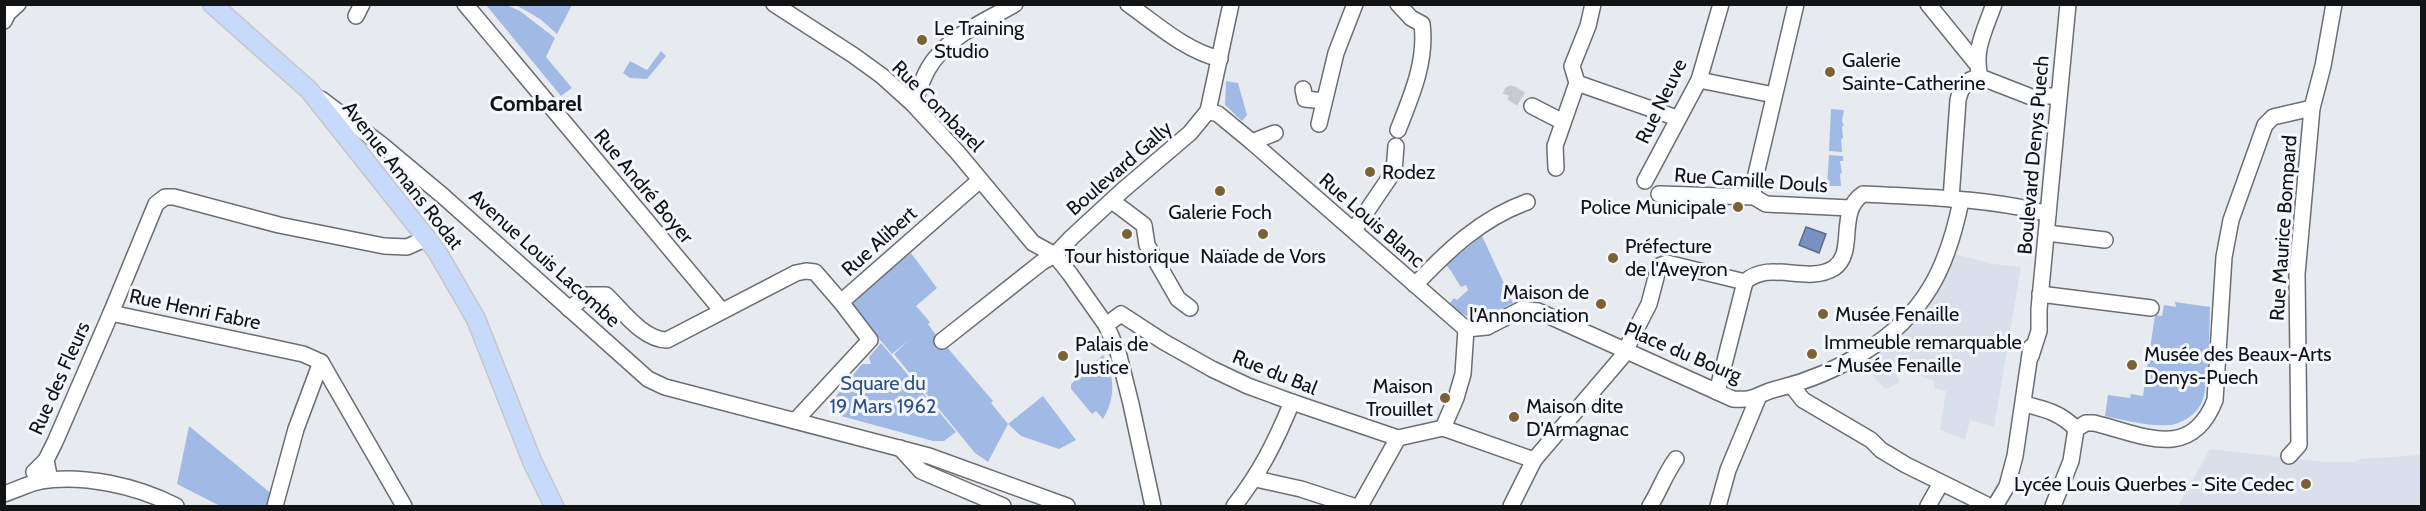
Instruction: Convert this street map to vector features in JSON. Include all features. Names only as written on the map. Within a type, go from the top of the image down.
[{"type":"main road","name":"Avenue Amans Rodat","points":[[212,4],[309,90],[427,237],[476,319],[532,460],[554,507]]},
{"type":"street","points":[[4,21],[8,13],[18,4]]},
{"type":"street","name":"Rue André Boyer","points":[[465,4],[722,311]]},
{"type":"street","name":"Rue Combarel","points":[[774,4],[882,76],[913,104],[1033,243],[1055,255]]},
{"type":"street","points":[[913,104],[926,72],[940,52],[961,35],[1015,4]]},
{"type":"street","points":[[1128,4],[1190,47],[1207,56],[1220,59]]},
{"type":"street","points":[[1208,111],[1231,4]]},
{"type":"street","points":[[1319,124],[1336,53],[1355,4]]},
{"type":"street","points":[[1354,230],[1394,171],[1397,138],[1414,88],[1422,50],[1422,24],[1411,18],[1398,4]]},
{"type":"street","points":[[1556,168],[1555,146],[1577,83],[1572,66],[1588,26],[1593,4]]},
{"type":"street","name":"Rue Neuve","points":[[1645,181],[1699,80],[1721,4]]},
{"type":"street","points":[[1754,197],[1753,188],[1796,4]]},
{"type":"street","points":[[1928,4],[1978,64],[2034,98],[2059,96]]},
{"type":"street","points":[[1978,64],[1994,4]]},
{"type":"street","name":"Boulevard Denys Puech","points":[[1994,506],[2009,476],[2024,404],[2031,356],[2032,330],[2040,301],[2068,4]]},
{"type":"street","name":"Rue Maurice Bompard","points":[[2289,456],[2299,445],[2297,274],[2312,108],[2323,66],[2334,4]]},
{"type":"street","name":"Place du Bourg","points":[[1466,329],[1487,327],[1522,309],[1539,311],[1594,337],[1623,354],[1733,399],[1758,398],[1767,392],[1785,388],[1841,366],[1881,342],[1920,303],[1938,272],[1955,227],[1957,119],[1961,87],[1973,78],[1978,64]]},
{"type":"street","points":[[1699,80],[1774,95]]},
{"type":"street","points":[[1577,83],[1677,118]]},
{"type":"street","points":[[1303,89],[1305,99],[1324,101]]},
{"type":"street","name":"Avenue Louis Lacombe","points":[[309,90],[382,145],[648,379],[665,387],[900,448],[970,470],[1067,507]]},
{"type":"street","points":[[1532,106],[1563,122]]},
{"type":"street","name":"Rue Maurice Bompard","points":[[2076,429],[2086,423],[2094,423],[2155,438],[2181,439],[2195,432],[2209,415],[2215,400],[2224,257],[2236,201],[2265,125],[2272,117],[2312,108]]},
{"type":"street","name":"Rue Louis Blanc","points":[[1208,111],[1218,114],[1252,142],[1287,175],[1354,230],[1466,329]]},
{"type":"street","name":"Boulevard Gally","points":[[942,341],[1042,262],[1055,255],[1072,237],[1190,133],[1208,111]]},
{"type":"street","points":[[1252,142],[1275,133]]},
{"type":"street","name":"Rue Alibert","points":[[795,421],[870,340],[841,302],[980,180]]},
{"type":"street","name":"Rue Camille Douls","points":[[1659,194],[1754,197],[1766,204],[1850,208],[1863,194],[1956,200],[2029,209],[2048,214]]},
{"type":"street","name":"Rue Henri Fabre","points":[[321,362],[303,354],[111,313],[156,204],[165,197],[174,197],[279,225],[384,246],[407,247],[427,237]]},
{"type":"street","points":[[1112,201],[1144,225],[1147,244],[1178,299],[1190,308]]},
{"type":"street","points":[[1415,285],[1441,258],[1477,227],[1527,202]]},
{"type":"street","points":[[1717,392],[1745,282],[1753,275],[1763,272],[1819,273],[1833,268],[1843,255],[1850,208]]},
{"type":"street","points":[[2047,233],[2105,240]]},
{"type":"street","points":[[1055,255],[1106,325],[1118,352],[1153,507]]},
{"type":"street","points":[[1623,354],[1649,304],[1659,266],[1667,263],[1745,282]]},
{"type":"street","points":[[569,309],[587,296],[606,295],[648,334],[659,340],[667,340],[796,273],[815,272],[841,302]]},
{"type":"street","points":[[2040,301],[2151,308]]},
{"type":"street","name":"Rue des Fleurs","points":[[38,482],[48,475],[46,459],[111,313]]},
{"type":"street","name":"Rue du Bal","points":[[1106,325],[1121,314],[1164,342],[1248,386],[1398,438]]},
{"type":"street","points":[[1443,428],[1463,374],[1466,329]]},
{"type":"street","name":"Place du Bourg","points":[[1511,507],[1532,465],[1623,354]]},
{"type":"street","points":[[275,507],[296,429],[321,362]]},
{"type":"street","points":[[321,362],[404,507]]},
{"type":"street","points":[[1785,388],[1871,440],[1881,450],[1906,465],[1994,506]]},
{"type":"street","name":"Place du Bourg","points":[[1718,507],[1725,476],[1758,398]]},
{"type":"street","points":[[1234,507],[1256,479],[1292,402]]},
{"type":"street","points":[[2024,404],[2053,411],[2076,429],[2071,462],[2053,507]]},
{"type":"street","points":[[1363,501],[1398,438],[1443,428],[1532,465]]},
{"type":"street","points":[[900,448],[921,471],[1003,507]]},
{"type":"street","points":[[1650,507],[1663,484],[1668,469],[1676,459]]},
{"type":"street","points":[[1256,479],[1301,489],[1353,507]]},
{"type":"street","points":[[4,494],[38,482],[63,480],[108,484],[142,493],[176,507]]},
{"type":"street","points":[[1928,507],[1936,480]]},
{"type":"shaded area","points":[[1806,227],[1826,234],[1819,253],[1799,245]]},
{"type":"shaded area","points":[[1951,253],[1993,264],[2021,267],[1994,427],[1970,420],[1965,440],[1940,430],[1946,391],[1934,388],[1935,382],[1897,365],[1893,369],[1900,382],[1886,389],[1875,379],[1863,361],[1879,353],[1903,325]]},
{"type":"shaded area","name":"Lycée Louis Querbes - Site Cedec","points":[[2210,449],[2326,462],[2353,462],[2361,459],[2421,455],[2421,506],[2178,506]]},
{"type":"green space","points":[[486,5],[506,5],[520,11],[555,38],[546,57],[572,88],[561,96]]},
{"type":"green space","points":[[516,5],[572,5],[557,34],[540,19]]},
{"type":"green space","points":[[661,51],[666,56],[647,79],[630,78],[623,73],[630,61],[647,70]]},
{"type":"green space","points":[[1226,81],[1238,83],[1247,115],[1242,121],[1225,105]]},
{"type":"green space","points":[[1831,109],[1844,110],[1842,152],[1829,151]]},
{"type":"green space","points":[[1829,155],[1843,156],[1843,161],[1840,161],[1841,186],[1827,186]]},
{"type":"green space","points":[[1482,236],[1513,303],[1487,316],[1474,318],[1449,304],[1454,298],[1457,300],[1468,290],[1466,285],[1461,287],[1446,265]]},
{"type":"green space","points":[[911,253],[937,288],[916,306],[930,322],[928,324],[933,331],[993,401],[991,403],[1008,424],[988,462],[975,453],[894,354],[909,340],[892,354],[849,303]]},
{"type":"green space","points":[[2175,302],[2210,307],[2207,376],[2198,409],[2185,420],[2170,425],[2145,424],[2105,416],[2108,395],[2130,398],[2131,394],[2143,396],[2155,315],[2162,316],[2164,305],[2176,307]]},
{"type":"green space","name":"Square du 19 Mars 1962","points":[[881,343],[956,432],[944,441],[933,441],[841,416],[834,405],[836,396],[862,364],[871,364],[869,357]]},
{"type":"green space","points":[[1103,355],[1112,379],[1112,395],[1103,419],[1096,411],[1092,414],[1071,389],[1071,384]]},
{"type":"green space","points":[[1043,396],[1076,440],[1059,449],[1021,436],[1008,424]]},
{"type":"green space","points":[[189,426],[273,495],[270,506],[220,506],[177,484]]},
{"type":"tunnel","points":[[1510,96],[1511,93],[1532,106]]},
{"type":"place","name":"Le Training Studio","points":[[922,40]]},
{"type":"place","name":"Galerie Sainte-Catherine","points":[[1830,72]]},
{"type":"place","name":"Rodez","points":[[1370,172]]},
{"type":"place","name":"Galerie Foch","points":[[1220,191]]},
{"type":"place","name":"Police Municipale","points":[[1738,207]]},
{"type":"place","name":"Tour historique","points":[[1127,234]]},
{"type":"place","name":"Naïade de Vors","points":[[1263,234]]},
{"type":"place","name":"Préfecture de l'Aveyron","points":[[1613,258]]},
{"type":"place","name":"Maison de l'Annonciation","points":[[1601,304]]},
{"type":"place","name":"Musée Fenaille","points":[[1823,314]]},
{"type":"place","name":"Immeuble remarquable - Musée Fenaille","points":[[1812,354]]},
{"type":"place","name":"Palais de Justice","points":[[1063,356]]},
{"type":"place","name":"Musée des Beaux-Arts Denys-Puech","points":[[2132,365]]},
{"type":"place","name":"Maison Trouillet","points":[[1445,398]]},
{"type":"place","name":"Maison dite D'Armagnac","points":[[1514,417]]},
{"type":"place","name":"Lycée Louis Querbes - Site Cedec","points":[[2306,484]]},
{"type":"district","name":"Combarel","points":[[536,103]]}]
